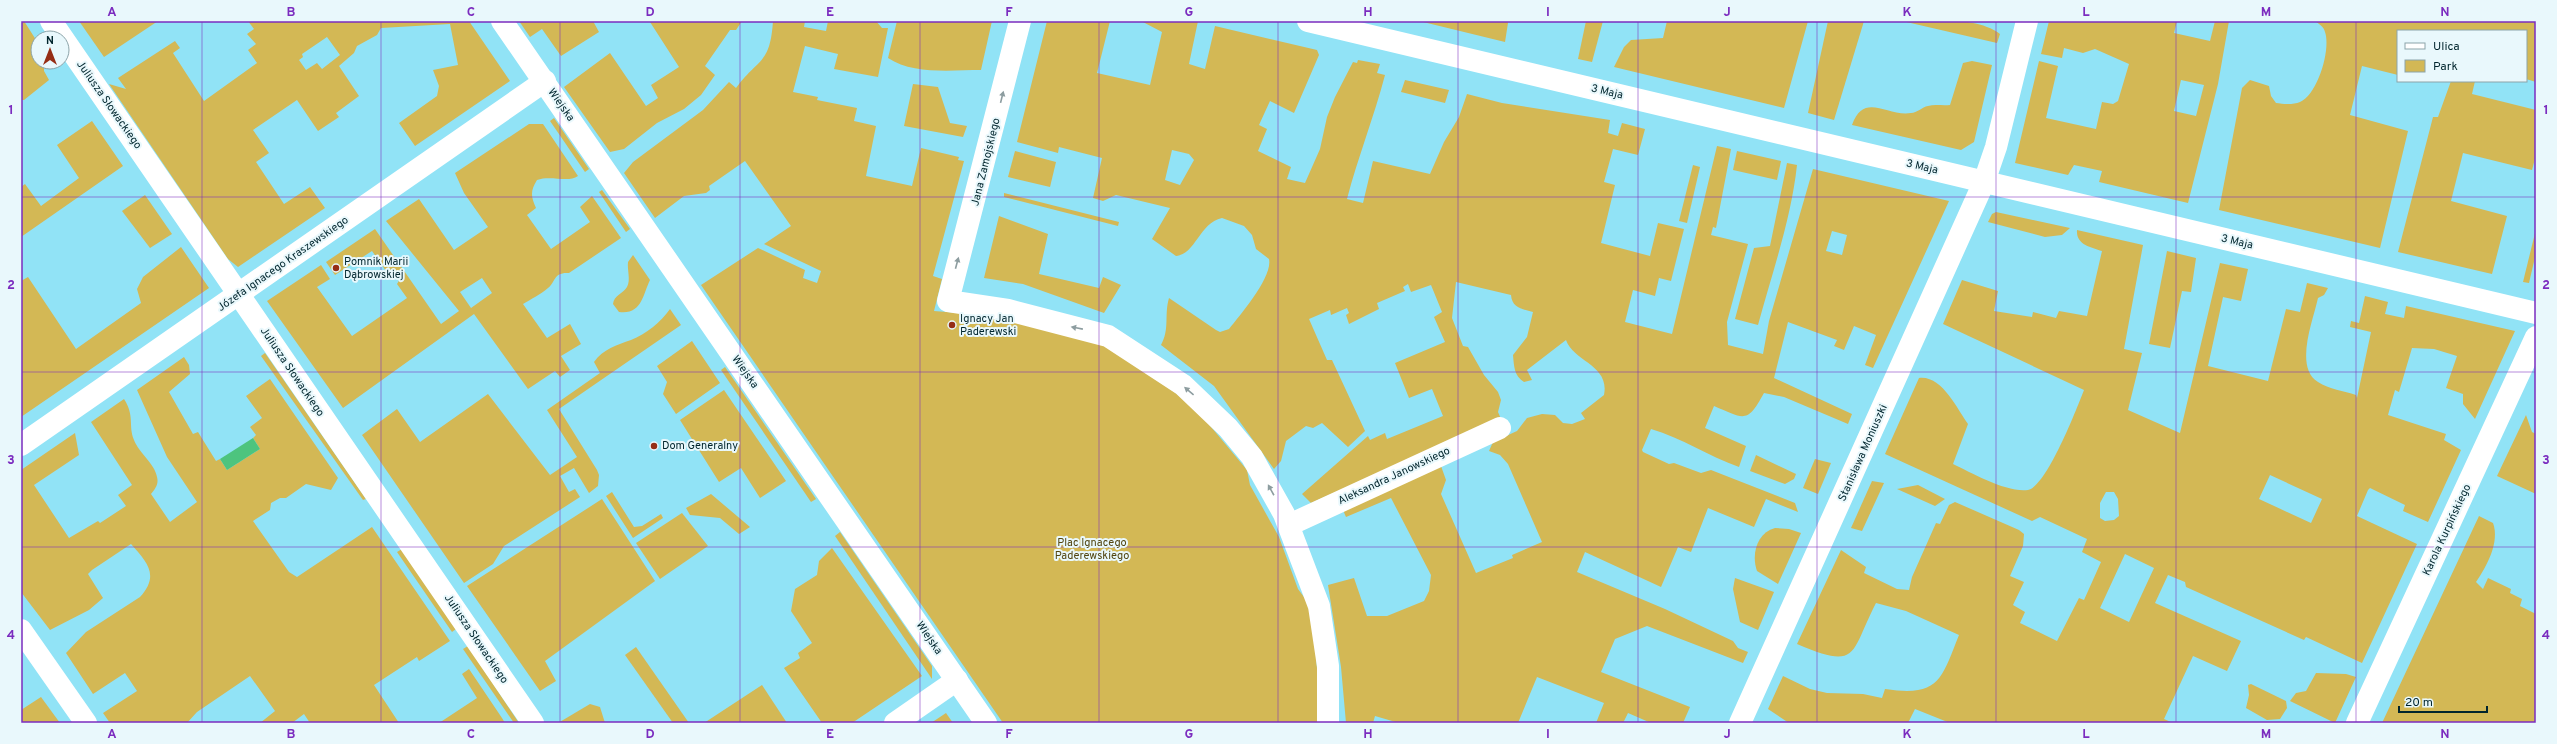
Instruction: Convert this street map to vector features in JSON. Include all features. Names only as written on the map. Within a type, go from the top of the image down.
[{"type":"street","name":"Juliusza Słowackiego","points":[[51,21],[533,723]]},
{"type":"street","name":"Wiejska","points":[[502,21],[545,81],[986,723]]},
{"type":"street","name":"Jana Zamojskiego","points":[[1020,21],[948,301],[1008,310],[1102,334],[1152,364],[1195,396],[1228,428],[1258,466],[1289,524]]},
{"type":"street","name":"3 Maja","points":[[1308,21],[2536,313]]},
{"type":"street","name":"Stanisława Moniuszki","points":[[1740,723],[1984,182],[1996,147],[2027,21]]},
{"type":"street","name":"Józefa Ignacego Kraszewskiego","points":[[21,445],[545,81]]},
{"type":"street","name":"Karola Kurpińskiego","points":[[2358,723],[2536,337]]},
{"type":"street","name":"Aleksandra Janowskiego","points":[[1289,524],[1500,428]]},
{"type":"street","points":[[1289,524],[1322,618],[1328,666],[1328,723]]},
{"type":"street","points":[[21,630],[86,723]]},
{"type":"street","points":[[895,723],[957,680]]},
{"type":"green space","points":[[1940,20],[1966,22],[1979,24],[2000,34],[1997,43],[1902,21]]},
{"type":"green space","points":[[21,21],[24,21],[30,30],[30,70],[44,70],[49,80],[24,100],[21,100]]},
{"type":"green space","points":[[79,21],[158,21],[104,57]]},
{"type":"green space","points":[[248,21],[469,21],[510,81],[415,146],[399,123],[437,96],[439,86],[433,70],[458,65],[450,24],[381,28],[377,35],[357,46],[354,53],[339,66],[359,96],[336,113],[339,117],[318,131],[297,100],[253,130],[269,153],[256,162],[284,204],[310,187],[325,208],[238,267],[228,259],[109,84],[126,89],[118,78],[175,41],[180,48],[173,53],[204,101],[257,63],[248,50],[256,44],[247,34],[254,29]],"holes":[[[327,37],[340,55],[322,69],[317,63],[306,70],[299,60],[303,57],[302,54]]]},
{"type":"green space","points":[[519,21],[593,21],[599,32],[561,56],[542,29],[530,37]]},
{"type":"green space","points":[[742,21],[736,30],[730,30],[705,66],[715,75],[701,95],[684,109],[657,123],[624,149],[610,152],[564,87],[610,53],[646,106],[658,98],[651,85],[679,67],[650,22]]},
{"type":"green space","name":"Plac Ignacego Paderewskiego","points":[[773,21],[805,21],[804,27],[826,31],[828,21],[876,21],[882,28],[888,28],[878,77],[834,69],[838,54],[805,46],[793,92],[818,97],[817,100],[857,108],[854,121],[876,126],[866,176],[912,186],[921,148],[959,157],[958,160],[964,161],[933,276],[942,279],[934,311],[998,316],[1106,345],[1177,394],[1202,416],[1247,470],[1250,485],[1279,537],[1298,589],[1307,601],[1314,632],[1318,681],[1317,723],[1003,723],[701,285],[758,248],[805,270],[803,278],[817,283],[821,271],[764,244],[791,226],[745,161],[709,186],[710,190],[706,193],[684,196],[655,218],[624,173],[633,162],[703,110],[729,82],[736,88],[766,53],[769,46]]},
{"type":"green space","points":[[897,21],[992,21],[981,70],[945,71],[921,69],[909,67],[888,58]]},
{"type":"green space","points":[[1047,21],[1110,21],[1097,73],[1150,85],[1162,32],[1141,21],[1198,21],[1189,64],[1205,69],[1215,26],[1317,50],[1319,55],[1294,113],[1270,101],[1259,125],[1267,129],[1258,151],[1291,167],[1287,179],[1305,183],[1320,149],[1327,117],[1335,97],[1353,62],[1357,63],[1358,60],[1380,64],[1377,73],[1385,75],[1347,199],[1363,203],[1373,161],[1430,174],[1444,142],[1459,117],[1467,94],[1502,103],[1610,120],[1608,133],[1618,136],[1622,123],[1645,129],[1638,155],[1613,149],[1604,182],[1615,185],[1601,243],[1650,256],[1658,223],[1684,229],[1671,281],[1659,278],[1655,296],[1633,290],[1625,322],[1672,334],[1717,146],[1731,149],[1716,228],[1713,227],[1711,235],[1748,244],[1727,322],[1728,345],[1763,354],[1769,321],[1813,169],[1949,201],[1873,368],[1865,365],[1876,335],[1854,326],[1844,350],[1834,346],[1837,340],[1788,322],[1774,378],[1852,414],[1848,424],[1784,397],[1764,393],[1753,410],[1744,416],[1732,414],[1714,406],[1705,428],[1746,446],[1739,467],[1673,437],[1651,429],[1642,450],[1643,452],[1669,464],[1674,463],[1701,473],[1711,470],[1795,503],[1798,512],[1766,499],[1754,527],[1708,508],[1691,552],[1678,547],[1661,587],[1585,552],[1577,572],[1665,609],[1733,641],[1738,648],[1748,652],[1743,663],[1647,626],[1615,639],[1601,672],[1690,707],[1683,723],[1651,723],[1628,713],[1623,723],[1596,723],[1604,703],[1537,677],[1518,723],[1399,723],[1375,716],[1373,723],[1346,723],[1341,667],[1328,585],[1354,578],[1367,616],[1387,616],[1424,601],[1429,591],[1431,575],[1391,498],[1346,517],[1343,510],[1441,466],[1446,480],[1441,494],[1476,573],[1513,558],[1512,555],[1542,542],[1508,464],[1500,455],[1489,451],[1493,442],[1517,431],[1527,418],[1542,414],[1555,415],[1563,423],[1572,424],[1585,419],[1581,413],[1604,395],[1602,377],[1597,370],[1576,354],[1566,340],[1527,370],[1532,380],[1524,382],[1516,374],[1513,355],[1527,337],[1533,312],[1518,307],[1513,303],[1511,295],[1456,282],[1452,318],[1463,346],[1468,347],[1484,375],[1498,392],[1501,400],[1498,412],[1501,419],[1311,503],[1302,494],[1368,436],[1370,440],[1385,433],[1387,439],[1443,416],[1432,389],[1409,398],[1395,363],[1445,342],[1434,317],[1442,312],[1431,285],[1411,292],[1408,284],[1403,287],[1405,291],[1377,303],[1379,309],[1349,324],[1346,315],[1349,313],[1347,308],[1331,315],[1330,310],[1309,319],[1327,360],[1332,360],[1365,431],[1348,447],[1322,423],[1313,428],[1306,426],[1286,441],[1281,461],[1274,469],[1214,386],[1161,345],[1166,328],[1169,298],[1216,330],[1220,332],[1229,329],[1255,296],[1266,276],[1269,267],[1269,259],[1256,249],[1252,235],[1244,226],[1222,218],[1214,221],[1208,226],[1188,250],[1183,254],[1176,256],[1152,239],[1170,208],[1116,195],[1103,201],[1093,198],[1102,158],[1059,147],[1058,153],[1017,142]],"holes":[[[1172,150],[1189,154],[1194,160],[1180,185],[1165,180]],[[1832,231],[1847,235],[1842,255],[1826,251]]]},
{"type":"green space","points":[[1419,21],[1507,21],[1508,23],[1505,42]]},
{"type":"green space","points":[[1586,21],[1603,21],[1592,62],[1578,59]]},
{"type":"green space","points":[[1667,21],[1808,21],[1784,108],[1614,67],[1624,47],[1631,40],[1663,38]]},
{"type":"green space","points":[[1828,21],[1864,21],[1834,120],[1808,113]]},
{"type":"green space","points":[[2049,21],[2177,21],[2174,33],[2210,41],[2215,21],[2229,21],[2218,84],[2188,203],[2099,182],[2102,171],[2074,165],[2068,175],[2015,163],[2039,61],[2058,66],[2046,118],[2096,129],[2102,102],[2113,104],[2118,101],[2129,64],[2095,49],[2083,53],[2064,48],[2062,58],[2041,54]],"holes":[[[2181,80],[2204,85],[2196,116],[2174,111]]]},
{"type":"green space","points":[[2315,21],[2536,21],[2536,82],[2527,79],[2527,30],[2397,30],[2397,75],[2362,66],[2350,115],[2408,131],[2380,248],[2219,210],[2242,88],[2250,80],[2269,86],[2271,96],[2276,103],[2294,104],[2300,102],[2312,90],[2322,70],[2326,40],[2324,30]]},
{"type":"green space","points":[[1972,61],[1992,65],[1974,142],[1961,150],[1852,125],[1857,115],[1863,109],[1870,107],[1893,112],[1913,113],[1931,105],[1950,105],[1963,63]]},
{"type":"green space","points":[[1405,80],[1449,90],[1445,103],[1401,92]]},
{"type":"green space","points":[[2451,82],[2475,82],[2472,94],[2536,110],[2536,155],[2532,170],[2463,153],[2451,201],[2507,216],[2492,274],[2398,252],[2433,117],[2438,117]]},
{"type":"green space","points":[[913,84],[938,87],[950,123],[967,126],[963,137],[904,126]]},
{"type":"green space","points":[[554,118],[589,169],[585,172],[550,121]]},
{"type":"green space","points":[[92,121],[123,166],[21,237],[21,187],[25,184],[41,206],[79,178],[57,145]]},
{"type":"green space","points":[[529,124],[543,124],[578,176],[569,179],[548,178],[537,180],[533,187],[532,194],[536,208],[527,215],[551,249],[590,222],[580,207],[592,196],[621,238],[569,273],[560,274],[557,276],[551,286],[523,304],[547,338],[570,324],[581,344],[561,356],[570,370],[560,377],[555,371],[528,389],[474,314],[343,408],[267,301],[321,265],[330,279],[317,287],[352,336],[407,298],[397,284],[400,279],[398,273],[392,269],[386,271],[372,251],[335,275],[326,262],[375,229],[441,324],[459,311],[386,221],[419,199],[454,250],[488,227],[464,193],[455,173]],"holes":[[[482,278],[492,293],[471,308],[460,292]]]},
{"type":"green space","points":[[1015,151],[1056,162],[1050,187],[1008,177]]},
{"type":"green space","points":[[1737,151],[1781,161],[1777,180],[1733,170]]},
{"type":"green space","points":[[1787,163],[1797,165],[1794,186],[1786,226],[1758,325],[1735,319],[1754,248],[1770,246]]},
{"type":"green space","points":[[1693,165],[1700,167],[1687,223],[1679,221]]},
{"type":"green space","points":[[602,190],[630,229],[626,232],[599,192]]},
{"type":"green space","points":[[1004,193],[1119,222],[1118,226],[1004,197]]},
{"type":"green space","points":[[145,195],[172,234],[150,248],[122,211]]},
{"type":"green space","points":[[1996,212],[2070,228],[2062,235],[2045,237],[1988,222],[1992,214]]},
{"type":"green space","points":[[999,216],[1048,234],[1039,274],[1099,288],[1103,277],[1121,285],[1104,313],[1023,284],[984,278]]},
{"type":"green space","points":[[2536,229],[2536,253],[2529,283],[2523,282]]},
{"type":"green space","points":[[2077,230],[2143,245],[2124,349],[2142,353],[2128,410],[2180,433],[2220,263],[2248,269],[2241,301],[2223,297],[2208,366],[2268,381],[2286,309],[2300,312],[2307,283],[2328,288],[2324,295],[2318,298],[2309,331],[2306,355],[2307,366],[2311,375],[2318,382],[2356,395],[2357,398],[2371,332],[2350,327],[2351,321],[2359,323],[2365,296],[2388,302],[2385,314],[2404,318],[2406,306],[2515,331],[2475,419],[2463,404],[2463,394],[2446,388],[2457,356],[2434,349],[2412,348],[2399,392],[2395,390],[2388,415],[2446,434],[2444,440],[2461,450],[2428,522],[2403,511],[2405,505],[2370,488],[2368,490],[2357,516],[2417,544],[2362,663],[2306,637],[2304,640],[2186,587],[2185,582],[2168,575],[2155,603],[2241,641],[2227,671],[2193,656],[2164,719],[2173,723],[1950,723],[1915,709],[1908,723],[1789,723],[1768,709],[1783,676],[1810,689],[1827,693],[1863,694],[1882,698],[1885,689],[1903,691],[1917,690],[1936,682],[1947,664],[1959,635],[1906,611],[1876,603],[1856,645],[1850,652],[1843,656],[1832,656],[1797,644],[1841,550],[1866,567],[1864,573],[1897,589],[1909,590],[1912,577],[1936,523],[1940,524],[1949,505],[1955,502],[2019,530],[2024,534],[2023,546],[2010,576],[2024,582],[2013,605],[2025,612],[2020,623],[2057,641],[2079,598],[2084,600],[2101,562],[2082,552],[2087,539],[2040,517],[2032,521],[1885,454],[1919,378],[1927,378],[1942,387],[1968,424],[1953,464],[1990,482],[2010,488],[2028,490],[2036,485],[2052,461],[2075,413],[2084,390],[1943,324],[1962,280],[1998,291],[1994,311],[2032,317],[2033,312],[2056,318],[2059,311],[2087,316],[2102,251],[2085,245],[2077,235]],"holes":[[[2270,475],[2322,499],[2311,523],[2259,499]],[[2106,492],[2114,492],[2118,499],[2119,516],[2114,520],[2105,521],[2100,518],[2100,503]],[[2125,554],[2154,568],[2129,622],[2100,608]]]},
{"type":"green space","points":[[181,247],[209,288],[21,417],[21,281],[28,277],[76,349],[141,303],[137,289],[143,277]]},
{"type":"green space","points":[[2167,251],[2196,258],[2191,292],[2182,291],[2170,348],[2149,344]]},
{"type":"green space","points":[[633,255],[650,280],[637,307],[627,312],[619,312],[613,304],[615,299],[627,287],[629,281],[628,262]]},
{"type":"green space","points":[[670,309],[681,325],[559,409],[597,470],[599,475],[598,486],[589,493],[574,468],[560,476],[569,492],[575,489],[580,497],[504,546],[493,564],[464,583],[362,435],[397,409],[420,442],[488,394],[550,475],[577,457],[547,410],[600,373],[594,362],[602,354],[611,348],[648,331],[658,323]]},
{"type":"green space","points":[[692,341],[720,383],[676,414],[663,394],[667,382],[657,366]]},
{"type":"green space","points":[[265,353],[366,499],[363,500],[261,356]]},
{"type":"green space","points":[[184,357],[189,365],[190,374],[169,392],[193,434],[198,432],[216,461],[220,459],[227,470],[260,449],[253,438],[256,435],[250,427],[262,418],[246,396],[270,379],[338,478],[331,490],[306,484],[286,498],[280,498],[271,503],[270,510],[253,521],[289,572],[297,577],[372,527],[450,641],[419,661],[417,657],[374,685],[399,723],[310,723],[304,714],[292,723],[260,723],[275,711],[250,676],[197,712],[187,723],[110,723],[103,713],[137,691],[125,673],[93,694],[66,653],[86,632],[140,597],[146,589],[150,575],[149,569],[142,557],[131,544],[92,570],[88,574],[103,598],[89,610],[50,630],[21,592],[21,470],[75,433],[79,455],[34,485],[69,538],[98,521],[100,523],[126,506],[118,495],[132,485],[91,422],[124,399],[129,410],[132,435],[136,445],[156,472],[157,484],[151,494],[170,522],[197,502],[167,457],[137,390]]},
{"type":"green space","points":[[725,367],[816,499],[811,502],[721,370]]},
{"type":"green space","points":[[724,390],[786,481],[760,498],[741,468],[719,482],[680,420]]},
{"type":"green space","points":[[2526,415],[2532,432],[2536,434],[2536,494],[2497,476]]},
{"type":"green space","points":[[1756,455],[1796,474],[1794,479],[1785,484],[1750,471]]},
{"type":"green space","points":[[1815,459],[1831,463],[1818,494],[1803,488]]},
{"type":"green space","points":[[1872,481],[1884,483],[1862,531],[1851,528]]},
{"type":"green space","points":[[1918,485],[1945,499],[1935,506],[1897,489]]},
{"type":"green space","points":[[612,492],[634,527],[642,526],[661,514],[663,518],[633,538],[606,496]]},
{"type":"green space","points":[[711,494],[750,527],[739,534],[720,518],[690,515],[686,508]]},
{"type":"green space","points":[[602,499],[655,581],[545,661],[556,681],[540,691],[467,586]]},
{"type":"green space","points":[[682,513],[708,546],[660,579],[636,543]]},
{"type":"green space","points":[[2479,516],[2493,523],[2495,538],[2494,546],[2488,561],[2476,582],[2483,589],[2488,578],[2511,589],[2510,593],[2522,599],[2520,606],[2536,614],[2536,723],[2382,723]]},
{"type":"green space","points":[[1775,528],[1789,529],[1801,533],[1778,584],[1757,571],[1755,564],[1755,551],[1760,539],[1764,534]]},
{"type":"green space","points":[[840,532],[932,666],[932,679],[835,536]]},
{"type":"green space","points":[[832,548],[922,676],[852,723],[822,723],[784,668],[800,658],[798,653],[812,643],[791,611],[795,589],[817,575],[819,561]]},
{"type":"green space","points":[[402,549],[456,629],[452,632],[397,552]]},
{"type":"green space","points":[[1735,578],[1774,592],[1758,630],[1740,622],[1733,589]]},
{"type":"green space","points":[[468,646],[519,723],[514,723],[463,649]]},
{"type":"green space","points":[[636,647],[689,723],[673,723],[625,655]]},
{"type":"green space","points":[[469,669],[505,723],[439,723],[477,698],[462,674]]},
{"type":"green space","points":[[2316,673],[2346,674],[2356,677],[2335,723],[2290,701],[2296,693],[2306,691]]},
{"type":"green space","points":[[2251,684],[2286,701],[2287,708],[2280,719],[2267,720],[2246,708],[2249,695],[2248,685]]},
{"type":"green space","points":[[762,685],[787,723],[704,723]]},
{"type":"green space","points":[[41,697],[60,723],[21,723],[21,710]]},
{"type":"green space","points":[[590,704],[600,707],[605,723],[558,723]]},
{"type":"green space","points":[[946,713],[953,723],[931,723]]},
{"type":"shaded area","points":[[253,438],[260,449],[227,470],[220,459]]},
{"type":"place","name":"Pomnik Marii Dąbrowskiej","points":[[336,268]]},
{"type":"place","name":"Ignacy Jan Paderewski","points":[[952,325]]},
{"type":"place","name":"Dom Generalny","points":[[654,446]]}]
